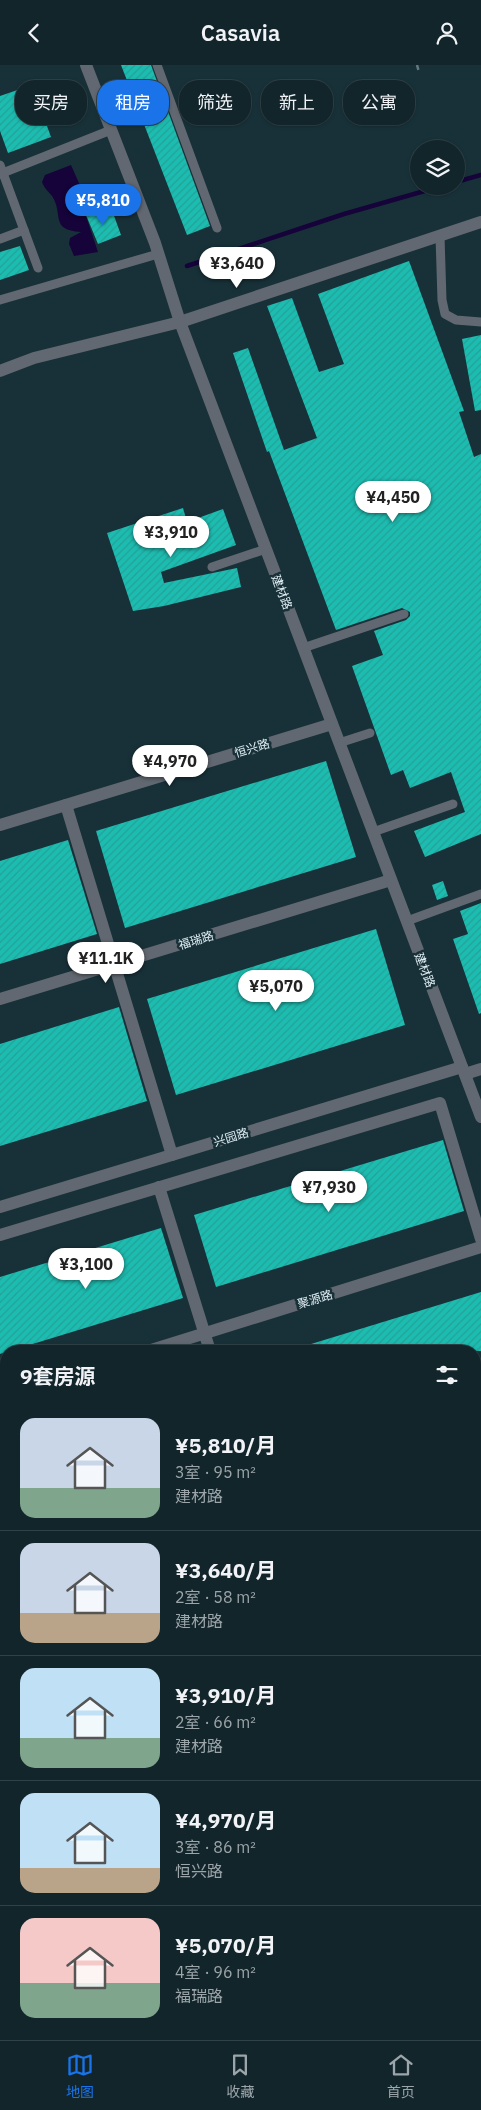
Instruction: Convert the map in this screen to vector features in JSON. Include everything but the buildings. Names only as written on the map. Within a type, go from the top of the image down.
[{"type":"street","name":"建材路","points":[[86,65],[158,254],[180,322],[481,1117]]},
{"type":"street","points":[[0,371],[34,359],[180,322],[481,223]]},
{"type":"street","name":"恒兴路","points":[[0,825],[332,724]]},
{"type":"street","points":[[66,805],[172,1155]]},
{"type":"street","name":"福瑞路","points":[[0,999],[391,880]]},
{"type":"street","name":"兴园路","points":[[0,1207],[463,1070],[481,1069]]},
{"type":"street","points":[[0,1235],[440,1103],[481,1239]]},
{"type":"street","points":[[159,1187],[208,1345]]},
{"type":"street","name":"聚源路","points":[[168,1345],[481,1247]]},
{"type":"lane","points":[[158,65],[217,228]]},
{"type":"lane","points":[[38,268],[1,171],[111,130]]},
{"type":"lane","points":[[0,239],[24,230]]},
{"type":"lane","points":[[440,236],[442,299],[445,314],[456,320],[481,323]]},
{"type":"lane","points":[[0,300],[158,254]]},
{"type":"lane","points":[[212,567],[266,549]]},
{"type":"lane","points":[[303,647],[404,614]]},
{"type":"lane","points":[[339,743],[370,733]]},
{"type":"lane","points":[[373,832],[453,803]]},
{"type":"lane","points":[[407,921],[481,894]]},
{"type":"path","points":[[417,65],[419,72]]},
{"type":"shaded area","points":[[71,165],[91,210],[85,213],[98,252],[74,256],[69,244],[70,238],[81,232],[71,231],[61,224],[52,196],[42,182],[45,175]]},
{"type":"waterway","points":[[465,179],[481,175]]},
{"type":"waterway","points":[[187,266],[344,214],[410,195]]}]
